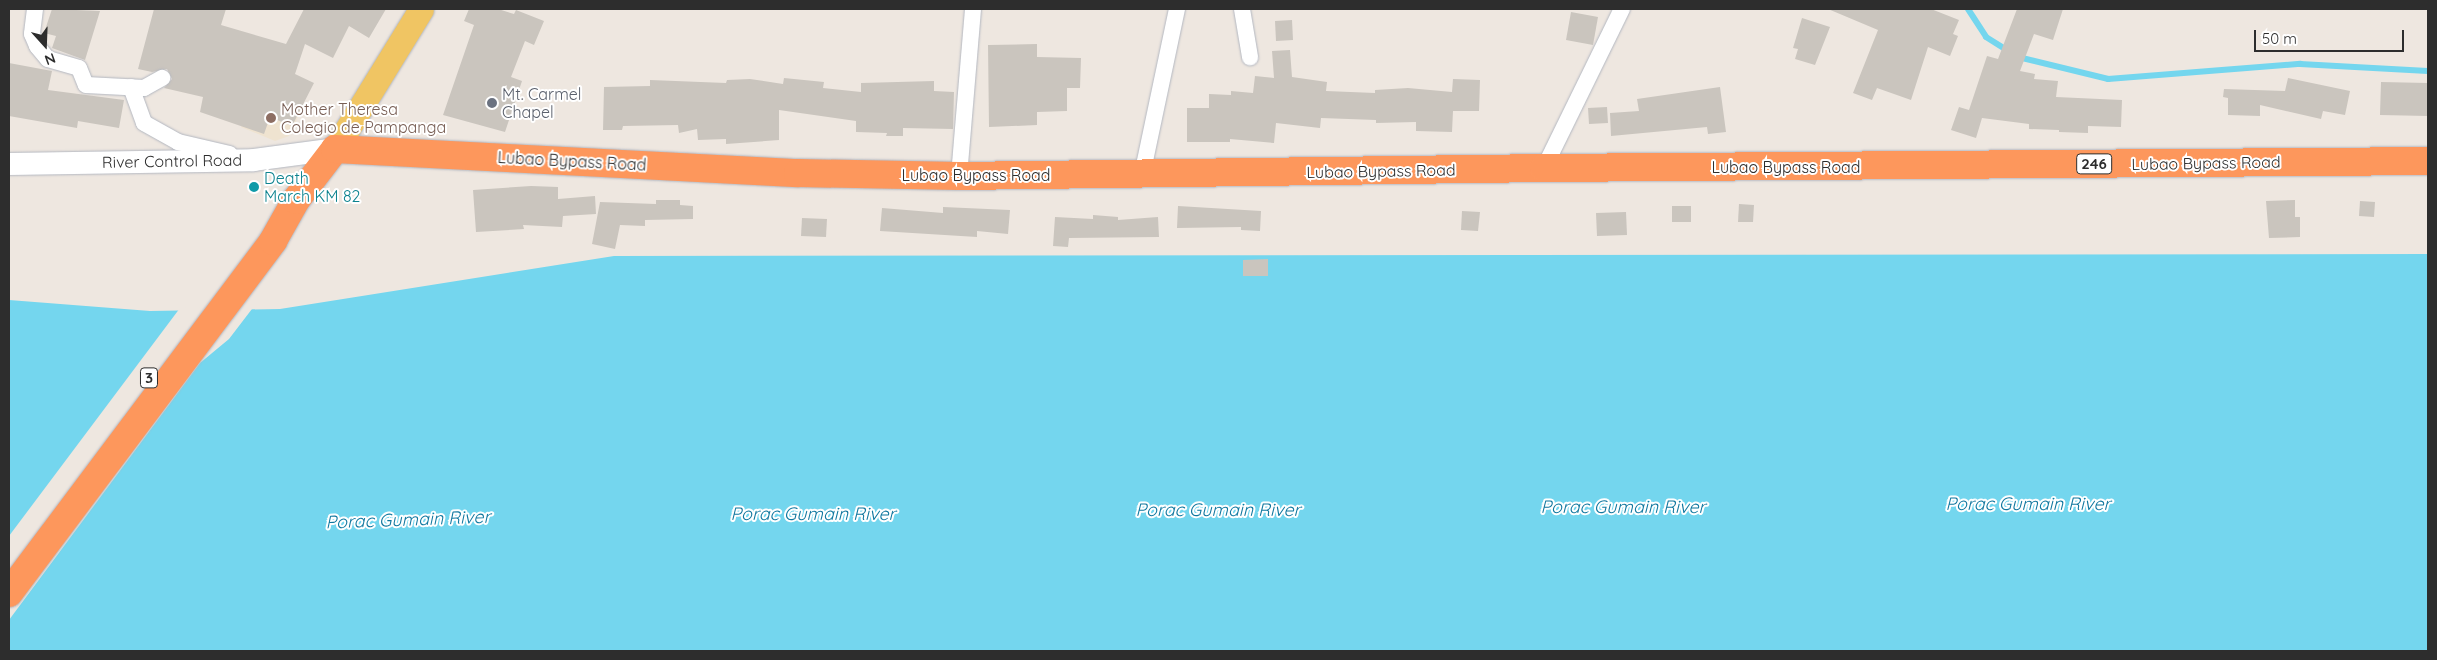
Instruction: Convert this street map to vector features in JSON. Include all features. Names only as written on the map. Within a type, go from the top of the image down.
[{"type":"highway","name":"Lubao Bypass Road","points":[[335,149],[798,172],[958,176],[1142,175],[1544,168],[1759,168],[2428,161]]},
{"type":"highway","name":"3","points":[[9,592],[273,241],[296,200],[335,149]]},
{"type":"highway","name":"3","points":[[9,560],[260,234],[296,200]]},
{"type":"main road","name":"3","points":[[335,149],[421,9]]},
{"type":"street","points":[[35,9],[32,34],[48,59],[75,64],[80,68],[81,79],[92,88],[144,88],[162,78]]},
{"type":"street","points":[[958,176],[973,9]]},
{"type":"street","points":[[1142,175],[1177,9]]},
{"type":"street","points":[[1242,9],[1250,57]]},
{"type":"street","points":[[1544,168],[1622,9]]},
{"type":"street","points":[[131,88],[144,123],[178,142],[254,160]]},
{"type":"street","name":"River Control Road","points":[[9,164],[254,160],[335,149]]},
{"type":"shaded area","name":"Mother Theresa Colegio de Pampanga","points":[[258,87],[302,108],[289,136],[275,141],[241,127]]},
{"type":"water","name":"Porac Gumain River","points":[[2428,254],[2428,651],[9,651],[9,300],[150,311],[280,309],[614,256]]},
{"type":"pier","points":[[255,305],[229,339],[200,363],[9,620],[9,536],[180,308]]},
{"type":"building","points":[[52,9],[100,11],[85,60],[52,48],[56,36],[44,33]]},
{"type":"building","points":[[154,9],[226,9],[221,25],[286,44],[304,9],[386,9],[369,38],[349,26],[333,58],[305,44],[295,74],[314,83],[292,126],[270,117],[264,134],[200,112],[203,97],[164,88],[172,79],[167,69],[152,72],[138,69]]},
{"type":"building","points":[[469,9],[498,9],[514,14],[516,10],[544,21],[534,45],[525,41],[511,77],[522,81],[505,132],[443,115],[474,25],[464,21]]},
{"type":"building","points":[[1828,9],[1931,9],[1959,20],[1953,34],[1958,36],[1950,56],[1928,47],[1911,100],[1877,88],[1872,100],[1853,93],[1878,30]]},
{"type":"building","points":[[2017,9],[2063,9],[2053,40],[2034,34],[2020,71],[2035,74],[2034,79],[2058,81],[2056,97],[2122,100],[2121,127],[2088,126],[2088,133],[2059,132],[2059,130],[2029,129],[2029,124],[1982,118],[1976,138],[1951,130],[1959,107],[1969,110],[1987,56],[1998,59]]},
{"type":"building","points":[[1571,12],[1598,17],[1593,45],[1566,40]]},
{"type":"building","points":[[1802,18],[1830,27],[1815,65],[1795,59],[1798,49],[1793,48]]},
{"type":"building","points":[[1292,20],[1293,40],[1276,41],[1275,21]]},
{"type":"building","points":[[1037,44],[1037,57],[1081,58],[1080,88],[1067,88],[1067,111],[1037,112],[1037,125],[989,127],[988,45]]},
{"type":"building","points":[[1290,50],[1292,77],[1327,82],[1326,91],[1375,93],[1375,90],[1408,88],[1452,92],[1453,79],[1480,80],[1479,111],[1453,111],[1452,132],[1416,131],[1416,122],[1376,123],[1376,120],[1321,118],[1320,128],[1276,123],[1274,143],[1230,139],[1230,142],[1187,142],[1187,108],[1209,108],[1209,94],[1231,95],[1231,91],[1253,93],[1255,76],[1274,78],[1272,51]]},
{"type":"building","points":[[9,63],[52,71],[48,90],[124,100],[119,128],[78,121],[77,128],[9,116]]},
{"type":"building","points":[[784,78],[824,82],[823,88],[861,92],[861,83],[934,81],[934,91],[954,92],[953,129],[903,128],[903,136],[886,136],[887,133],[856,132],[856,121],[779,110],[779,140],[726,144],[726,139],[698,140],[697,129],[679,133],[678,125],[623,126],[622,130],[603,130],[604,87],[650,86],[650,80],[726,83],[727,80],[750,79],[783,84]]},
{"type":"building","points":[[2288,78],[2350,91],[2345,115],[2323,111],[2321,119],[2260,105],[2260,116],[2228,115],[2228,98],[2223,97],[2224,89],[2285,91]]},
{"type":"building","points":[[2381,82],[2428,83],[2428,116],[2380,115]]},
{"type":"building","points":[[1720,87],[1726,132],[1708,134],[1707,127],[1611,136],[1610,113],[1639,111],[1637,99]]},
{"type":"building","points":[[1607,107],[1608,123],[1589,124],[1588,108]]},
{"type":"building","points":[[531,186],[558,187],[558,199],[595,196],[596,214],[563,216],[562,227],[523,225],[524,229],[476,232],[473,190]]},
{"type":"building","points":[[656,200],[680,200],[680,205],[693,206],[693,219],[645,220],[645,226],[620,225],[615,249],[592,244],[600,202],[656,204]]},
{"type":"building","points":[[2295,200],[2295,217],[2300,217],[2300,237],[2269,238],[2266,201]]},
{"type":"building","points":[[2360,201],[2375,202],[2374,217],[2359,216]]},
{"type":"building","points":[[1739,204],[1754,205],[1753,222],[1738,222]]},
{"type":"building","points":[[1178,206],[1261,211],[1260,231],[1241,230],[1241,227],[1177,228]]},
{"type":"building","points":[[1672,206],[1691,206],[1691,222],[1672,222]]},
{"type":"building","points":[[943,207],[1010,210],[1008,234],[977,231],[977,237],[880,231],[882,208],[943,213]]},
{"type":"building","points":[[1462,211],[1480,212],[1478,231],[1461,230]]},
{"type":"building","points":[[1626,212],[1627,235],[1597,236],[1596,213]]},
{"type":"building","points":[[1093,215],[1118,217],[1118,220],[1158,217],[1159,237],[1069,238],[1068,247],[1053,246],[1055,217],[1093,219]]},
{"type":"building","points":[[802,218],[827,219],[826,237],[801,236]]},
{"type":"building","points":[[1268,259],[1268,276],[1243,276],[1243,260]]},
{"type":"waterway","points":[[1968,9],[1986,37],[2010,52]]},
{"type":"waterway","points":[[2018,57],[2108,79],[2300,64],[2428,71]]},
{"type":"place","name":"Mt. Carmel Chapel","points":[[492,103]]},
{"type":"place","name":"Mother Theresa Colegio de Pampanga","points":[[271,118]]},
{"type":"place","name":"Death March KM 82","points":[[254,187]]}]
